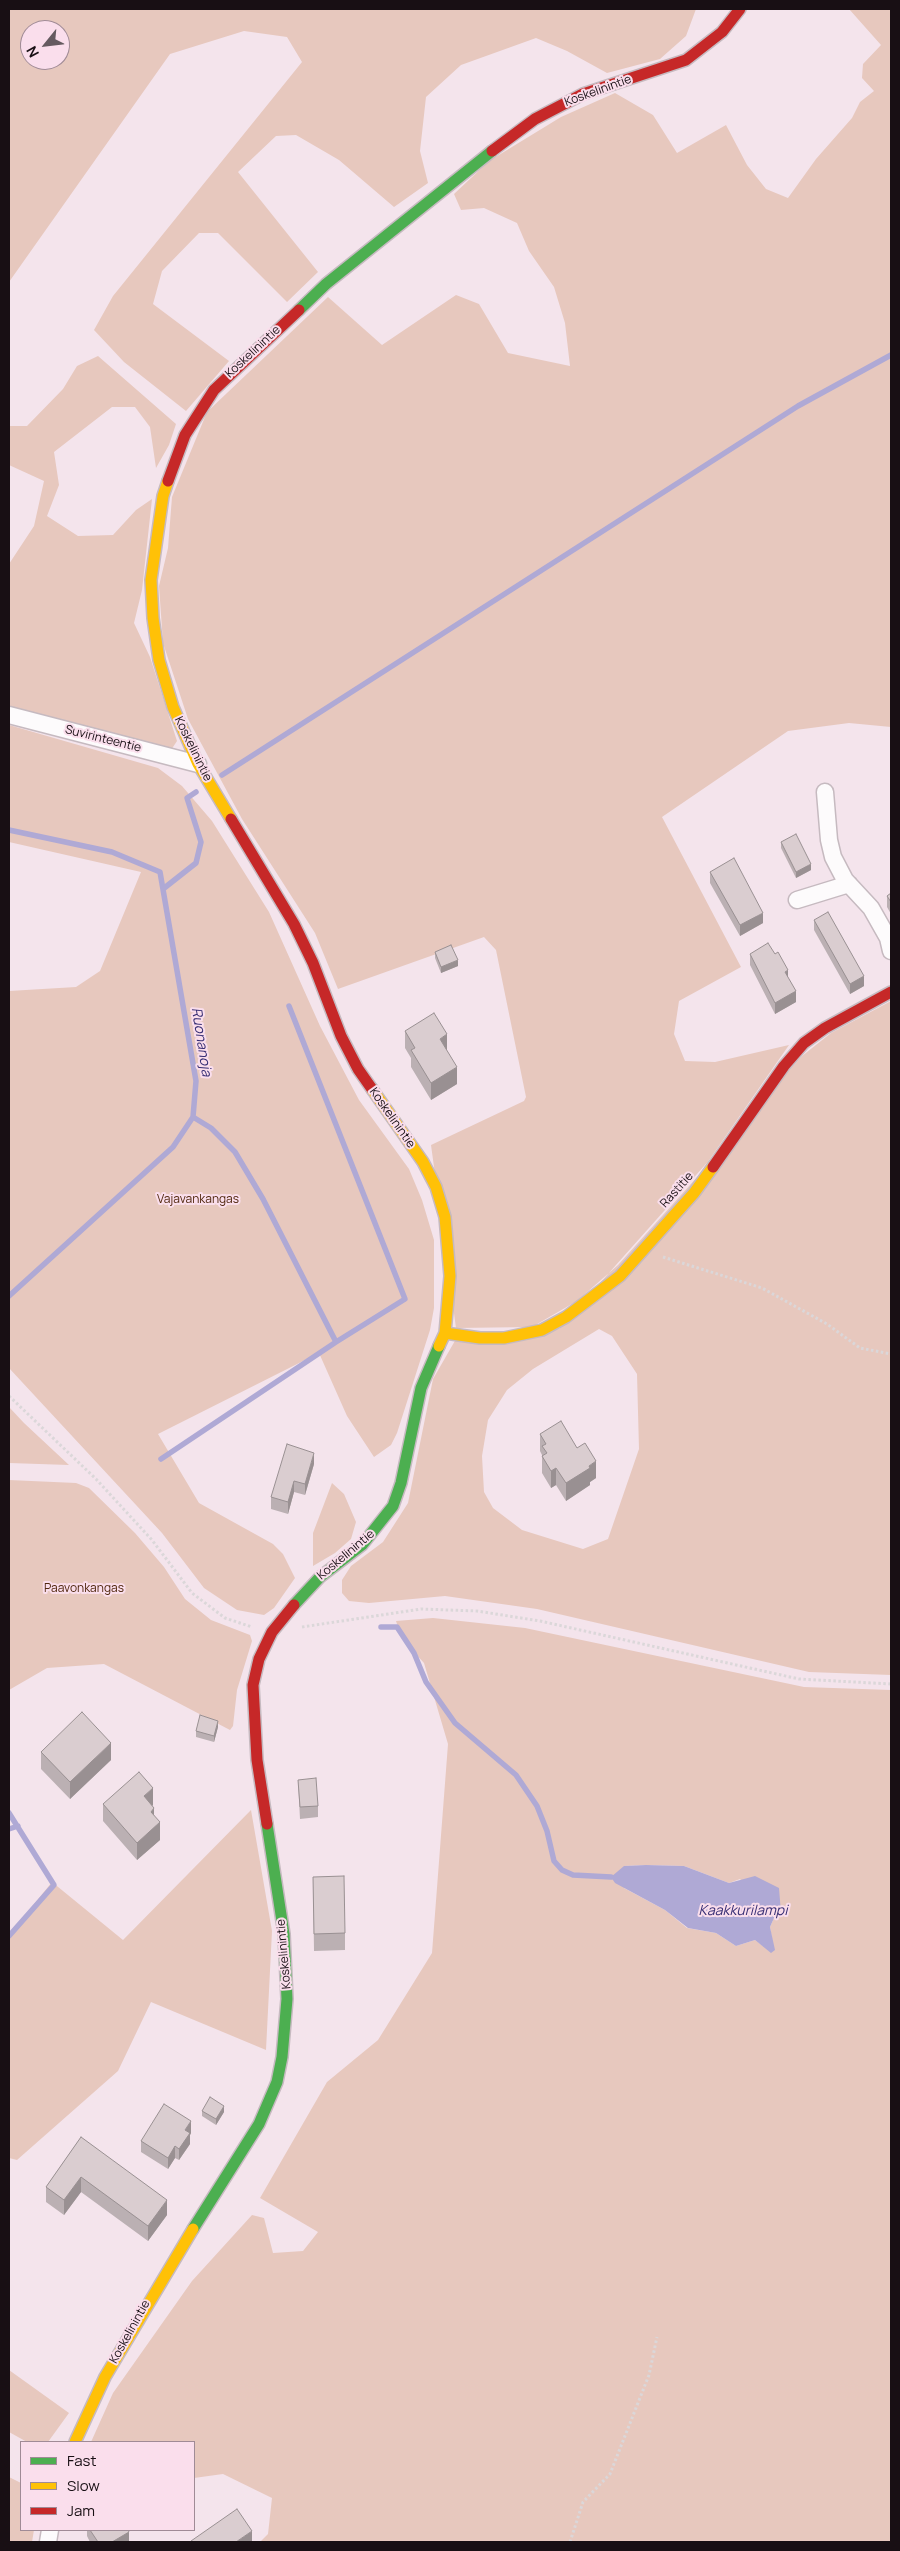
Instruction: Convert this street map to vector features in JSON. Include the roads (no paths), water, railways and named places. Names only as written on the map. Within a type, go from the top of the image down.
[{"type":"street","name":"Koskelinintie","points":[[75,2441],[105,2377],[152,2295],[259,2124],[277,2082],[282,2057],[287,1999],[284,1934],[257,1760],[253,1685],[259,1659],[272,1632],[298,1597],[320,1577],[362,1545],[393,1506],[401,1483],[421,1388],[445,1333],[450,1276],[449,1242],[445,1217],[436,1187],[423,1162],[358,1069],[341,1036],[313,963],[294,924],[198,764],[173,707],[160,660],[153,618],[151,580],[163,496],[185,436],[214,390],[326,284],[506,139],[562,103],[583,94],[686,60],[703,49],[722,32],[740,9]]},
{"type":"street","name":"Suvirinteentie","points":[[9,715],[198,764]]},
{"type":"street","points":[[825,792],[829,840],[838,870],[871,908],[888,938],[891,951]]},
{"type":"street","points":[[796,900],[849,884]]},
{"type":"street","name":"Rastitie","points":[[445,1333],[480,1338],[504,1338],[542,1330],[595,1297],[644,1251],[667,1221],[694,1193],[784,1066],[804,1043],[825,1028],[891,992]]},
{"type":"water","name":"Kaakkurilampi","points":[[624,1866],[684,1866],[729,1883],[755,1876],[779,1888],[781,1913],[774,1918],[770,1927],[775,1950],[771,1953],[755,1940],[736,1946],[716,1933],[688,1928],[665,1910],[615,1883],[611,1877]]},
{"type":"waterway","points":[[222,775],[798,406],[891,355]]},
{"type":"waterway","points":[[163,889],[196,863],[201,842],[187,798],[196,792]]},
{"type":"waterway","name":"Ruonanoja","points":[[9,830],[112,852],[160,872],[196,1081],[193,1117],[173,1147],[9,1296]]},
{"type":"waterway","points":[[289,1006],[405,1299],[336,1342]]},
{"type":"waterway","points":[[161,1459],[336,1342],[263,1199],[235,1152],[211,1128],[193,1117]]},
{"type":"waterway","points":[[381,1627],[397,1627],[414,1653],[426,1682],[455,1723],[516,1775],[537,1806],[547,1831],[554,1861],[562,1870],[573,1875],[611,1877]]},
{"type":"waterway","points":[[9,1813],[54,1885],[9,1936]]},
{"type":"waterway","points":[[9,1829],[18,1826]]},
{"type":"park label","name":"Vajavankangas","points":[[198,1200]]},
{"type":"park label","name":"Paavonkangas","points":[[84,1589]]}]
